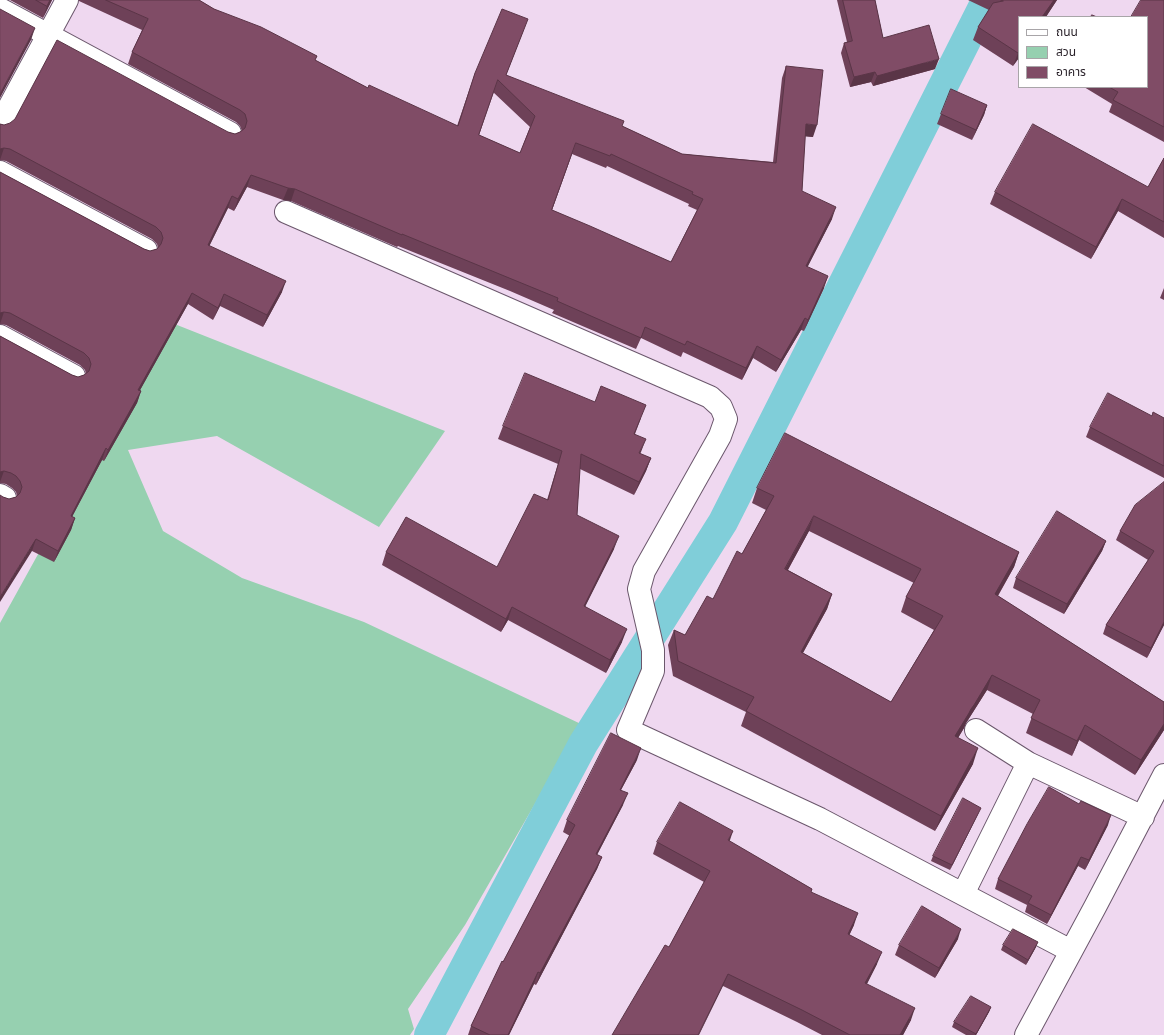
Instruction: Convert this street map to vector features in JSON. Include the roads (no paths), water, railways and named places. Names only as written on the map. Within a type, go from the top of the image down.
[{"type":"street","points":[[0,124],[67,0]]},
{"type":"street","points":[[0,9],[230,133]]},
{"type":"street","points":[[0,172],[146,250]]},
{"type":"street","points":[[286,212],[710,397],[721,407],[726,419],[720,436],[644,570],[639,590],[653,650],[653,671],[628,730],[820,819],[1071,951]]},
{"type":"street","points":[[0,336],[74,376]]},
{"type":"street","points":[[976,730],[1028,763],[1142,817]]},
{"type":"street","points":[[963,894],[1028,763]]},
{"type":"street","points":[[1026,1035],[1164,775]]},
{"type":"waterway","points":[[429,1035],[583,744],[723,522],[982,9]]}]
